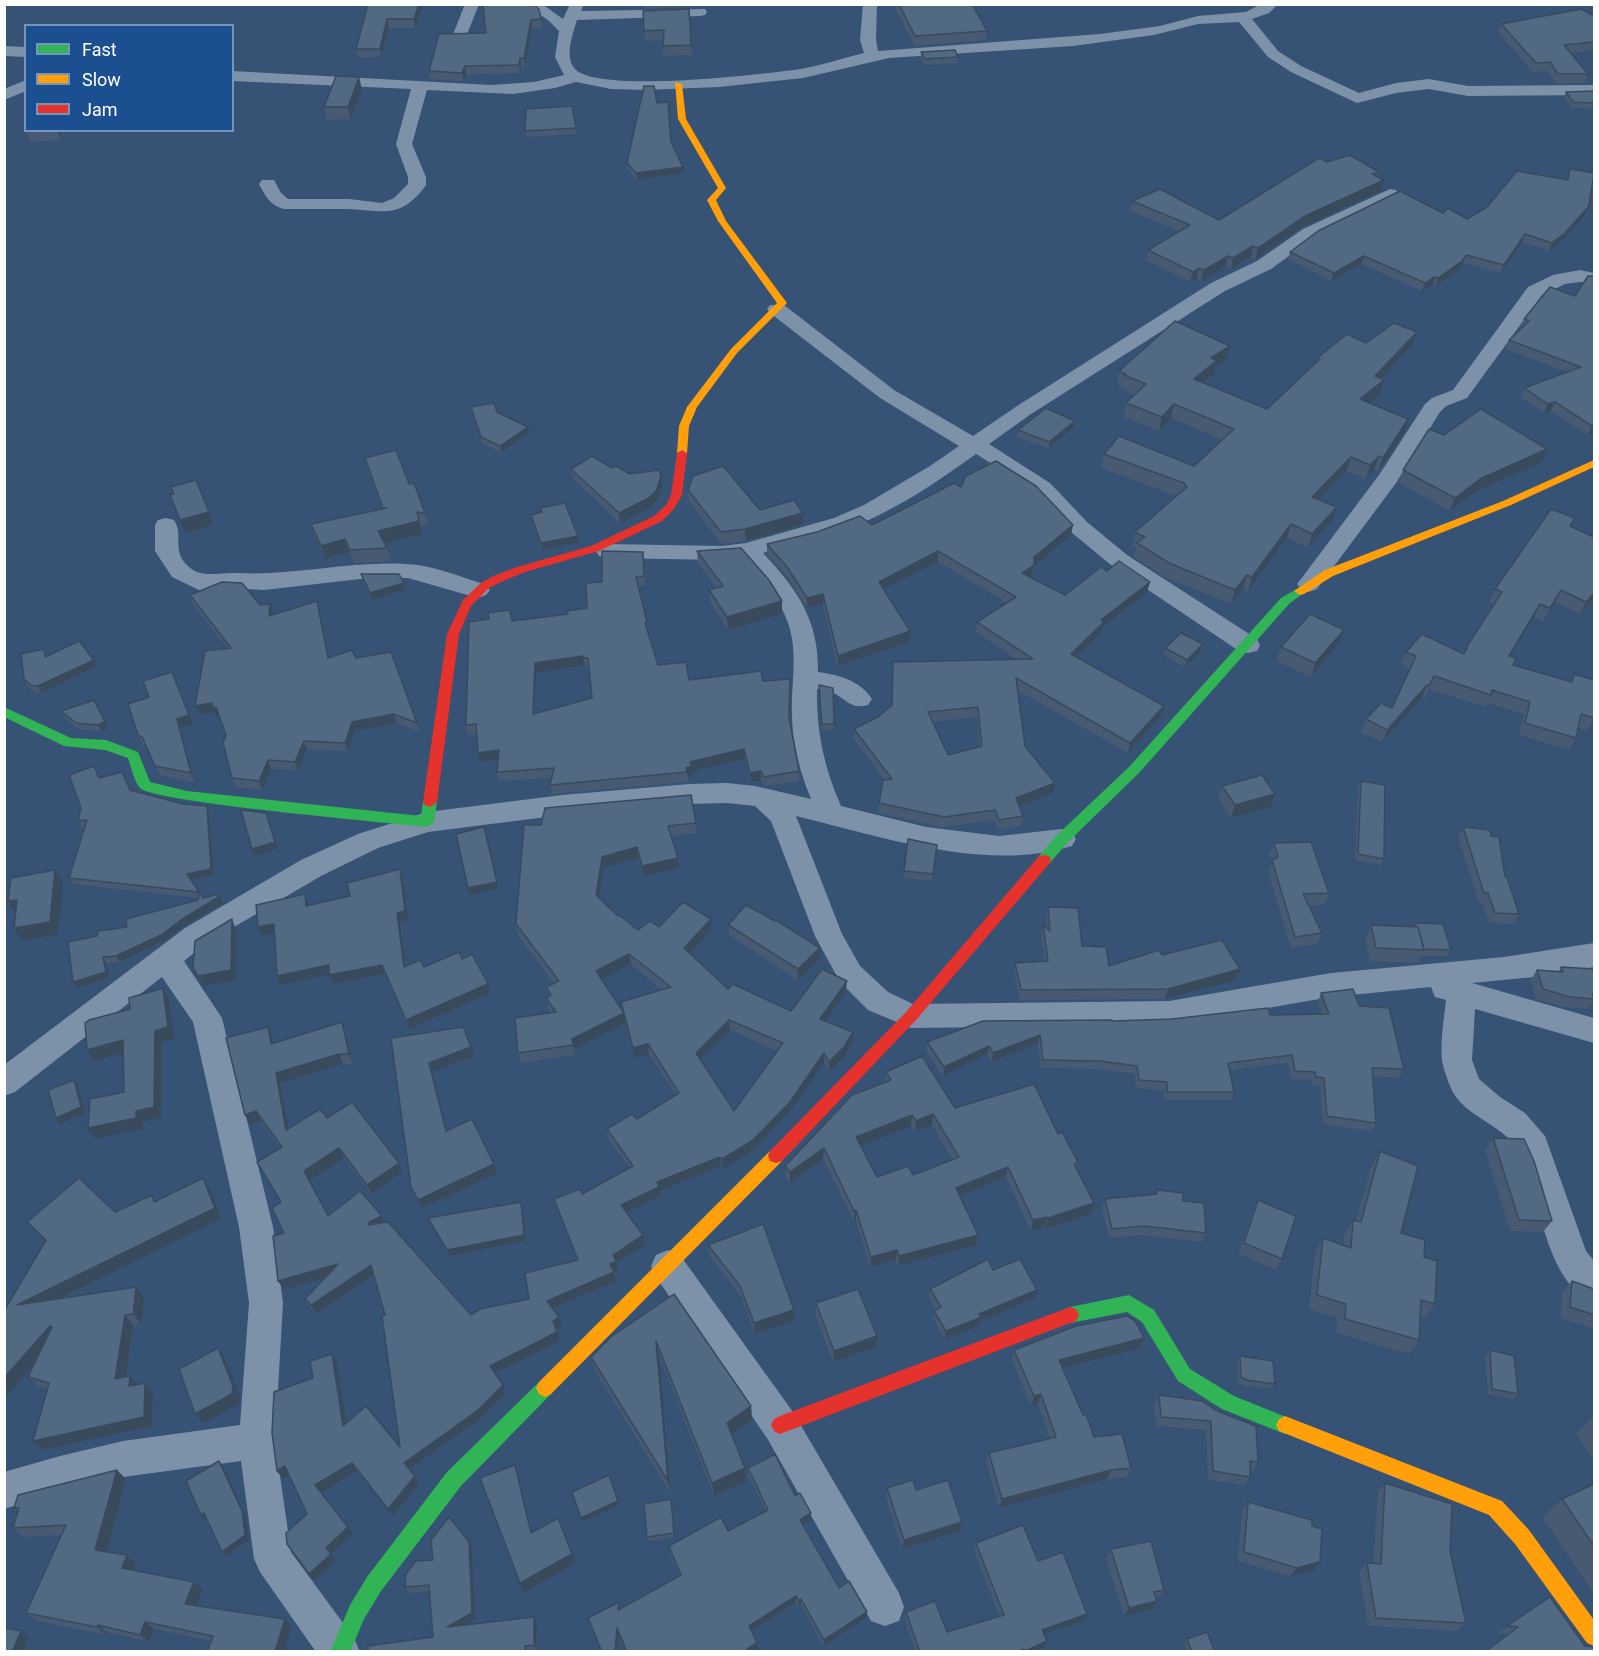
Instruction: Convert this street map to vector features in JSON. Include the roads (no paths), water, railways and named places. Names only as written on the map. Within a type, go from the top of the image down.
[{"type":"street","points":[[459,37],[462,26],[469,18],[472,4]]},
{"type":"street","points":[[531,4],[553,17],[700,12]]},
{"type":"street","points":[[870,4],[868,40],[872,56]]},
{"type":"street","points":[[234,76],[504,89],[545,87],[575,78],[591,82],[627,85],[737,82],[797,74],[872,56],[992,48],[1170,28],[1187,22],[1251,16],[1271,4]]},
{"type":"street","points":[[1173,11],[1187,22]]},
{"type":"street","points":[[1242,16],[1273,54],[1296,69],[1357,98],[1396,88],[1429,84],[1468,91],[1594,90]]},
{"type":"street","points":[[571,17],[564,62],[568,71],[575,78]]},
{"type":"street","points":[[4,51],[24,52]]},
{"type":"street","points":[[427,822],[455,626],[465,603],[478,590],[494,580],[530,567],[591,551],[659,517],[672,508],[677,494],[688,413],[734,351],[783,303],[722,221],[711,200],[722,189],[682,119],[678,84]]},
{"type":"street","points":[[4,95],[24,86]]},
{"type":"street","points":[[268,184],[274,196],[284,204],[349,204],[383,208],[400,202],[417,185],[417,177],[404,144],[420,86]]},
{"type":"street","points":[[591,551],[722,553],[747,550],[842,522],[872,510],[938,471],[1024,410],[1218,287],[1264,265],[1309,233],[1390,194]]},
{"type":"street","points":[[1309,584],[1388,478],[1432,408],[1439,402],[1460,394],[1535,291],[1560,279],[1580,276],[1594,278]]},
{"type":"street","points":[[777,309],[887,394],[956,437],[975,445],[1042,488],[1079,526],[1119,560],[1248,645]]},
{"type":"street","points":[[340,1652],[357,1612],[374,1584],[454,1479],[668,1266],[911,1016],[1062,838],[1134,770],[1285,601],[1329,573],[1507,503],[1594,463]]},
{"type":"street","points":[[166,525],[166,551],[180,572],[198,582],[229,580],[264,582],[360,572],[408,571],[478,590]]},
{"type":"street","points":[[747,550],[777,582],[802,626],[805,678],[804,726],[816,783],[831,815]]},
{"type":"street","points":[[805,678],[838,684],[859,699]]},
{"type":"street","points":[[4,711],[69,743],[106,745],[133,755],[145,786],[187,796],[427,822]]},
{"type":"street","points":[[4,1083],[195,936],[311,868],[368,841],[427,822],[562,805],[689,794],[728,793],[926,837],[999,846],[1062,838]]},
{"type":"street","points":[[767,800],[783,816],[829,936],[850,974],[878,1001],[911,1016],[1169,1013],[1271,993],[1397,977],[1449,975],[1558,963],[1594,955]]},
{"type":"street","points":[[165,957],[207,1018],[256,1227],[266,1303],[257,1441],[273,1559],[340,1652]]},
{"type":"street","points":[[1397,977],[1461,991],[1594,1030]]},
{"type":"street","points":[[1461,991],[1456,1060],[1466,1087],[1514,1123],[1534,1146],[1572,1260],[1594,1285]]},
{"type":"street","points":[[668,1266],[780,1425],[885,1607]]},
{"type":"street","points":[[780,1425],[1072,1314],[1129,1303],[1148,1316],[1184,1375],[1228,1404],[1495,1508],[1522,1537],[1594,1636]]},
{"type":"street","points":[[4,1491],[60,1474],[123,1459],[257,1441]]}]
